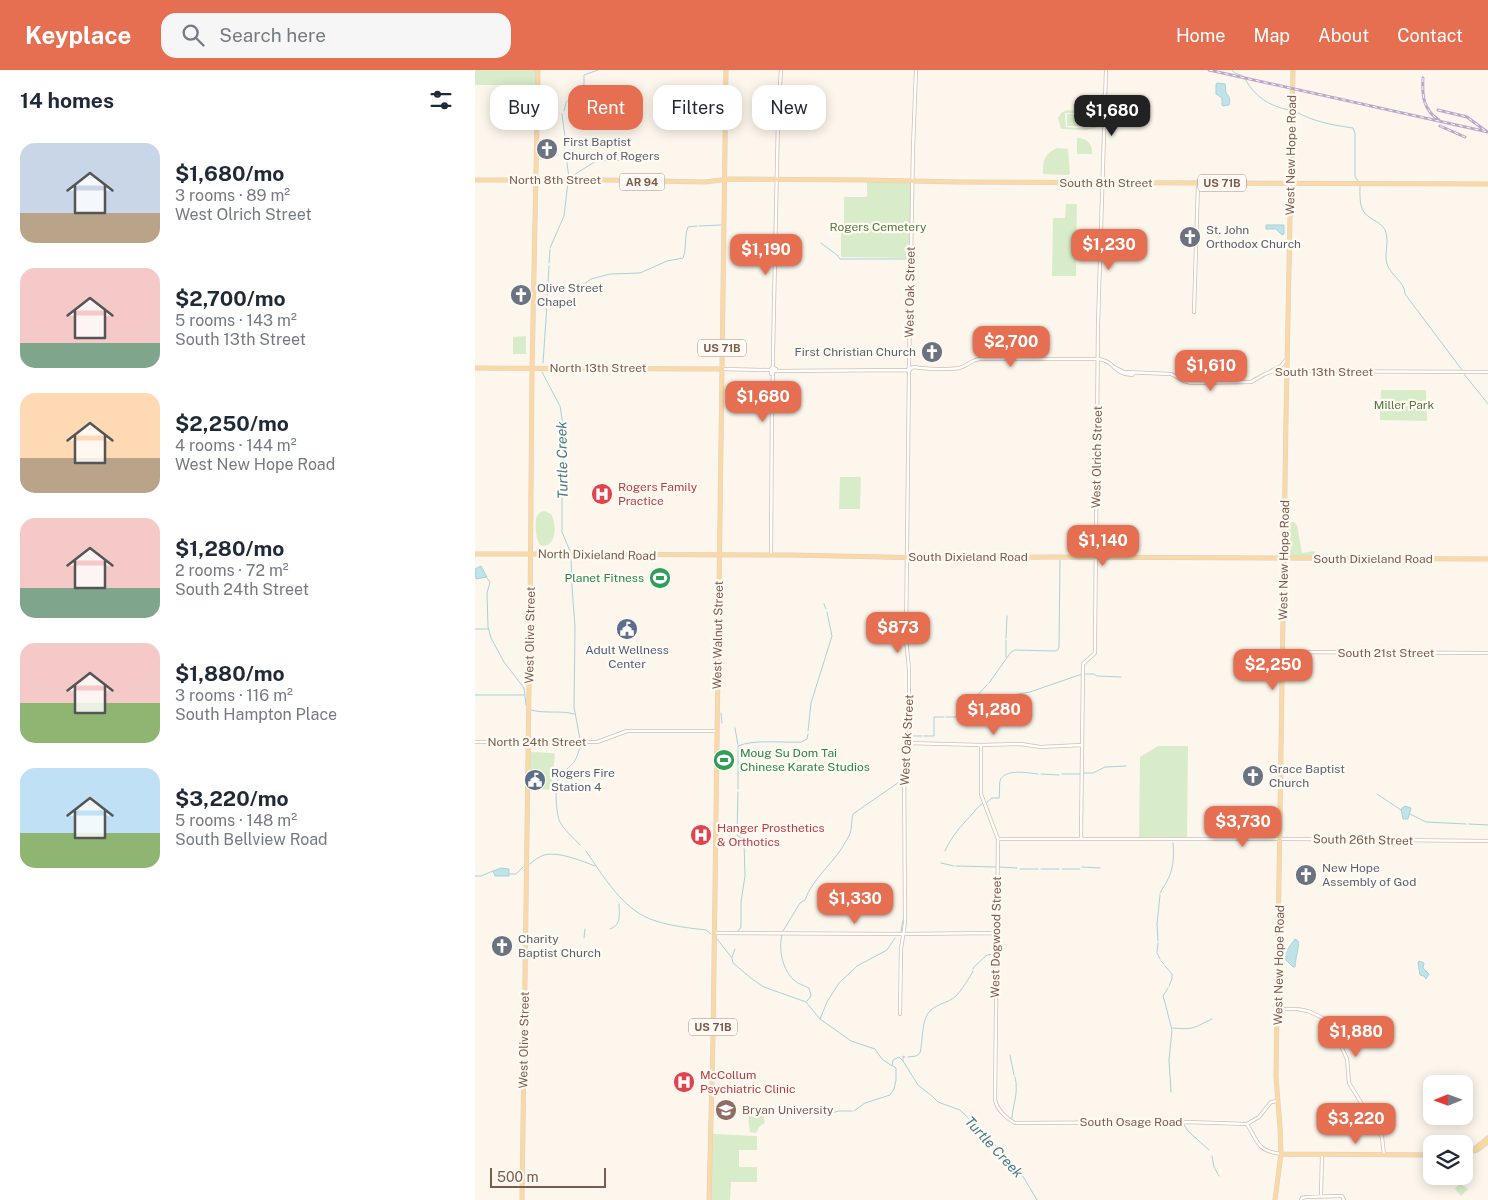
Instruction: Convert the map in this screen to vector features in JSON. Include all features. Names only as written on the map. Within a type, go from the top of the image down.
[{"type":"main road","name":"West Olive Street","points":[[522,1200],[532,368],[538,70]]},
{"type":"main road","name":"West Walnut Street","points":[[709,1200],[726,70]]},
{"type":"main road","name":"West New Hope Road","points":[[1275,1200],[1281,1154],[1277,1077],[1293,70]]},
{"type":"main road","name":"US 71B","points":[[725,202],[727,185],[732,179]]},
{"type":"main road","name":"North 8th Street","points":[[475,180],[677,182],[725,180]]},
{"type":"main road","name":"South 8th Street","points":[[725,180],[1488,184]]},
{"type":"main road","points":[[716,181],[725,187]]},
{"type":"main road","name":"North 13th Street","points":[[475,368],[721,369]]},
{"type":"main road","name":"North Dixieland Road","points":[[475,554],[719,556]]},
{"type":"main road","name":"South Dixieland Road","points":[[719,556],[1488,559]]},
{"type":"main road","points":[[1473,1150],[1488,1138]]},
{"type":"main road","points":[[1473,1150],[1477,1150],[1488,1142]]},
{"type":"main road","points":[[1281,1154],[1423,1155]]},
{"type":"street","points":[[771,555],[772,369],[781,70]]},
{"type":"street","name":"West Oak Street","points":[[901,1014],[901,949],[905,923],[904,754],[909,732],[908,660],[906,649],[912,180],[916,70]]},
{"type":"street","name":"West Olrich Street","points":[[1081,839],[1083,664],[1095,653],[1098,359],[1106,70]]},
{"type":"street","points":[[1194,312],[1198,183]]},
{"type":"street","name":"South 13th Street","points":[[721,369],[903,370],[910,368],[957,368],[965,366],[974,360],[981,359],[1098,359],[1108,361],[1125,375],[1132,375],[1134,373],[1167,374],[1187,382],[1218,383],[1251,382],[1269,372],[1287,371],[1488,372]]},
{"type":"street","points":[[1269,372],[1281,366],[1287,359]]},
{"type":"street","name":"South 21st Street","points":[[1283,652],[1488,653]]},
{"type":"street","name":"North 24th Street","points":[[475,742],[597,742],[627,731],[717,731]]},
{"type":"street","points":[[906,743],[1021,744],[1039,747],[1082,745]]},
{"type":"street","name":"West Dogwood Street","points":[[981,745],[981,794],[998,840],[995,1104],[1015,1123]]},
{"type":"street","name":"South 26th Street","points":[[998,840],[1281,839],[1488,841]]},
{"type":"street","points":[[714,932],[996,934]]},
{"type":"street","points":[[1278,1009],[1308,1011],[1321,1017],[1332,1026],[1347,1059],[1349,1083],[1382,1137],[1384,1155]]},
{"type":"street","points":[[1278,1101],[1271,1102],[1259,1117],[1247,1124],[1259,1146],[1265,1151],[1281,1154]]},
{"type":"street","name":"South Osage Road","points":[[1015,1123],[1186,1122],[1247,1124]]},
{"type":"street","points":[[1321,1196],[1322,1155]]},
{"type":"street","points":[[1301,1199],[1339,1196],[1344,1199]]},
{"type":"green space","points":[[475,70],[538,70],[538,85],[475,85]]},
{"type":"green space","points":[[1067,110],[1096,112],[1101,118],[1101,123],[1095,128],[1089,129],[1061,129],[1058,118],[1061,113]],"holes":[[[1065,113],[1094,113],[1098,117],[1095,125],[1086,128],[1066,127]]]},
{"type":"green space","points":[[1067,114],[1093,114],[1093,126],[1067,126]]},
{"type":"green space","points":[[1077,138],[1089,142],[1092,154],[1077,154]]},
{"type":"green space","points":[[1057,148],[1068,149],[1070,174],[1043,174],[1045,158]]},
{"type":"green space","name":"Rogers Cemetery","points":[[867,182],[911,182],[909,258],[841,257],[841,232],[844,232],[844,197],[867,197]]},
{"type":"green space","points":[[1066,204],[1077,204],[1076,276],[1052,276],[1053,218],[1065,218]]},
{"type":"green space","points":[[526,336],[526,354],[513,354],[513,337]]},
{"type":"green space","name":"Miller Park","points":[[1381,390],[1426,390],[1427,421],[1380,420]]},
{"type":"green space","points":[[840,477],[861,477],[860,509],[839,509]]},
{"type":"green space","points":[[544,511],[551,514],[555,529],[553,540],[550,544],[540,545],[536,519]]},
{"type":"green space","points":[[1287,522],[1294,522],[1297,525],[1302,553],[1315,551],[1314,557],[1289,557],[1287,555]]},
{"type":"green space","points":[[1158,746],[1188,746],[1187,838],[1139,838],[1140,757]]},
{"type":"green space","points":[[530,752],[555,754],[551,790],[538,789],[538,774],[536,771],[530,771]]},
{"type":"green space","points":[[752,1107],[762,1112],[765,1123],[759,1127],[756,1133],[750,1132],[748,1116]]},
{"type":"green space","points":[[713,1134],[757,1136],[757,1150],[739,1150],[739,1167],[757,1167],[757,1182],[731,1182],[730,1200],[711,1200]]},
{"type":"green space","points":[[1462,1185],[1468,1189],[1461,1196],[1455,1189],[1457,1186]]},
{"type":"water","points":[[1217,83],[1225,84],[1226,93],[1230,99],[1229,105],[1223,106],[1222,98],[1216,94]]},
{"type":"water","points":[[1266,225],[1284,225],[1284,234],[1282,235],[1276,229],[1266,229]]},
{"type":"water","points":[[481,566],[487,577],[476,579],[475,569]]},
{"type":"water","points":[[1405,806],[1411,808],[1408,819],[1403,819],[1401,809]]},
{"type":"water","points":[[501,868],[509,869],[509,876],[495,876],[493,871]]},
{"type":"water","points":[[1295,939],[1298,941],[1298,946],[1295,967],[1293,967],[1286,960],[1284,954]]},
{"type":"water","points":[[1419,961],[1424,963],[1423,968],[1429,974],[1426,979],[1420,975]]},
{"type":"waterway","name":"Turtle Creek","points":[[564,111],[567,102],[575,100],[578,86],[584,85],[584,75],[598,70]]},
{"type":"waterway","points":[[1232,70],[1244,77]]},
{"type":"waterway","points":[[1245,79],[1253,91],[1263,100],[1289,110]]},
{"type":"waterway","points":[[1295,111],[1316,120],[1353,128],[1355,133],[1355,177],[1359,182]]},
{"type":"waterway","name":"Turtle Creek","points":[[562,114],[565,137]]},
{"type":"waterway","name":"Turtle Creek","points":[[566,156],[569,178]]},
{"type":"waterway","points":[[569,178],[596,161],[628,160]]},
{"type":"waterway","name":"Turtle Creek","points":[[550,248],[564,216],[568,182]]},
{"type":"waterway","points":[[1360,185],[1362,209],[1366,215],[1385,229],[1387,241],[1386,260],[1389,268],[1403,286],[1405,294],[1462,370]]},
{"type":"waterway","points":[[699,226],[721,225]]},
{"type":"waterway","points":[[547,290],[576,290],[591,279],[610,274],[640,273],[667,261],[683,258],[688,227],[697,226]]},
{"type":"waterway","points":[[821,243],[840,259],[908,259]]},
{"type":"waterway","name":"Turtle Creek","points":[[549,263],[550,250]]},
{"type":"waterway","name":"Turtle Creek","points":[[547,302],[549,266]]},
{"type":"waterway","name":"Turtle Creek","points":[[543,363],[547,305]]},
{"type":"waterway","name":"Turtle Creek","points":[[542,372],[560,406],[563,425],[562,532],[570,551]]},
{"type":"waterway","points":[[1464,374],[1488,404]]},
{"type":"waterway","name":"Turtle Creek","points":[[571,557],[575,627],[574,707],[580,739]]},
{"type":"waterway","points":[[989,683],[1011,652],[1015,650],[1058,650],[1060,560]]},
{"type":"waterway","points":[[487,578],[490,582],[487,593],[488,627],[491,638],[504,662],[524,688],[526,705]]},
{"type":"waterway","points":[[824,604],[826,609]]},
{"type":"waterway","points":[[808,731],[811,703],[832,636],[827,612]]},
{"type":"waterway","points":[[1006,638],[1007,616]]},
{"type":"waterway","points":[[475,629],[488,629]]},
{"type":"waterway","points":[[1006,640],[1006,657]]},
{"type":"waterway","points":[[1013,695],[1030,692],[1082,674]]},
{"type":"waterway","points":[[1086,674],[1121,677]]},
{"type":"waterway","points":[[970,703],[987,685]]},
{"type":"waterway","points":[[475,695],[524,695]]},
{"type":"waterway","points":[[977,696],[1010,695]]},
{"type":"waterway","points":[[946,717],[957,717],[968,705]]},
{"type":"waterway","points":[[531,710],[574,714]]},
{"type":"waterway","points":[[721,713],[722,723]]},
{"type":"waterway","points":[[924,736],[934,736],[934,717],[944,717]]},
{"type":"waterway","points":[[735,728],[738,745]]},
{"type":"waterway","points":[[738,789],[738,746],[760,742],[801,742],[807,739],[808,734]]},
{"type":"waterway","points":[[910,742],[911,736],[922,736]]},
{"type":"waterway","name":"Turtle Creek","points":[[580,746],[575,761],[557,780],[556,792],[557,813],[560,822],[580,845]]},
{"type":"waterway","points":[[906,778],[908,773],[909,747]]},
{"type":"waterway","points":[[1083,773],[1093,773],[1105,767],[1126,766]]},
{"type":"waterway","points":[[987,802],[992,798],[999,798],[1000,781],[1006,774],[1017,772],[1038,774]]},
{"type":"waterway","points":[[1041,774],[1059,775]]},
{"type":"waterway","points":[[1062,774],[1080,774]]},
{"type":"waterway","points":[[783,931],[800,903],[805,900],[817,880],[842,848],[850,834],[853,814],[902,780]]},
{"type":"waterway","points":[[738,792],[737,835],[744,842],[745,876],[741,902],[741,927],[738,931]]},
{"type":"waterway","points":[[1377,794],[1401,810]]},
{"type":"waterway","points":[[945,851],[958,830],[983,803]]},
{"type":"waterway","points":[[1410,814],[1426,822],[1466,824]]},
{"type":"waterway","points":[[1469,824],[1488,825]]},
{"type":"waterway","points":[[1160,893],[1171,870],[1173,843]]},
{"type":"waterway","name":"Turtle Creek","points":[[586,851],[616,892],[634,910],[656,921],[674,926],[706,930],[711,934]]},
{"type":"waterway","points":[[530,864],[544,855],[556,854],[595,866]]},
{"type":"waterway","points":[[941,863],[954,866]]},
{"type":"waterway","points":[[956,866],[996,867]]},
{"type":"waterway","points":[[509,874],[516,874],[523,867]]},
{"type":"waterway","points":[[999,867],[1017,868]]},
{"type":"waterway","points":[[1082,867],[1100,868]]},
{"type":"waterway","points":[[1020,869],[1038,869]]},
{"type":"waterway","points":[[1041,869],[1059,869]]},
{"type":"waterway","points":[[1062,869],[1080,869]]},
{"type":"waterway","points":[[475,876],[481,876],[493,871]]},
{"type":"waterway","points":[[1158,941],[1157,924],[1160,895]]},
{"type":"waterway","points":[[610,929],[618,922],[619,904]]},
{"type":"waterway","points":[[901,932],[903,920]]},
{"type":"waterway","points":[[584,938],[585,929]]},
{"type":"waterway","points":[[782,935],[781,947],[784,965],[794,980],[809,988],[811,996],[807,1001]]},
{"type":"waterway","points":[[820,1019],[827,1002],[839,983],[857,966],[887,950],[895,938]]},
{"type":"waterway","name":"Turtle Creek","points":[[717,939],[732,958],[733,963],[764,987],[806,1002],[820,1019],[851,1041],[875,1049],[882,1059],[892,1066],[893,1060],[899,1057],[918,1085],[938,1102],[960,1110],[988,1137],[1021,1173],[1037,1200]]},
{"type":"waterway","points":[[1158,943],[1157,953],[1160,959]]},
{"type":"waterway","points":[[732,957],[735,949]]},
{"type":"waterway","points":[[973,969],[987,955],[993,954]]},
{"type":"waterway","points":[[1161,961],[1164,964]]},
{"type":"waterway","points":[[1165,966],[1172,974],[1169,986]]},
{"type":"waterway","points":[[908,1057],[916,1056],[920,1053],[924,1025],[930,1011],[956,996],[973,971]]},
{"type":"waterway","points":[[1168,988],[1163,996],[1172,1030],[1169,1060],[1171,1092]]},
{"type":"waterway","points":[[1173,1028],[1193,1028],[1212,1019]]},
{"type":"waterway","points":[[1010,1055],[1014,1075]]},
{"type":"waterway","name":"Turtle Creek","points":[[903,1061],[903,1056],[905,1057]]},
{"type":"waterway","points":[[854,1111],[865,1103],[890,1095],[896,1080],[896,1068],[893,1066]]},
{"type":"waterway","points":[[1012,1118],[1016,1093],[1015,1077]]},
{"type":"waterway","points":[[823,1115],[839,1111],[852,1111]]},
{"type":"waterway","points":[[1184,1125],[1209,1150]]},
{"type":"waterway","points":[[1212,1156],[1214,1167],[1219,1176]]},
{"type":"railway","points":[[1209,70],[1488,132]]},
{"type":"railway","points":[[1423,78],[1425,102],[1430,112],[1439,120]]},
{"type":"railway","points":[[1438,110],[1467,117],[1486,131]]},
{"type":"railway","points":[[1440,126],[1465,137]]},
{"type":"place","name":"First Baptist Church of Rogers","points":[[547,149]]},
{"type":"place","name":"St. John Orthodox Church","points":[[1190,237]]},
{"type":"place","name":"Olive Street Chapel","points":[[521,295]]},
{"type":"place","name":"First Christian Church","points":[[932,352]]},
{"type":"place","name":"Rogers Family Practice","points":[[602,494]]},
{"type":"place","name":"Planet Fitness","points":[[660,578]]},
{"type":"place","name":"Adult Wellness Center","points":[[627,629]]},
{"type":"place","name":"Moug Su Dom Tai Chinese Karate Studios","points":[[724,760]]},
{"type":"place","name":"Grace Baptist Church","points":[[1253,776]]},
{"type":"place","name":"Rogers Fire Station 4","points":[[535,780]]},
{"type":"place","name":"Hanger Prosthetics & Orthotics","points":[[701,835]]},
{"type":"place","name":"New Hope Assembly of God","points":[[1306,875]]},
{"type":"place","name":"Charity Baptist Church","points":[[502,946]]},
{"type":"place","name":"McCollum Psychiatric Clinic","points":[[684,1082]]},
{"type":"place","name":"Bryan University","points":[[726,1110]]}]
